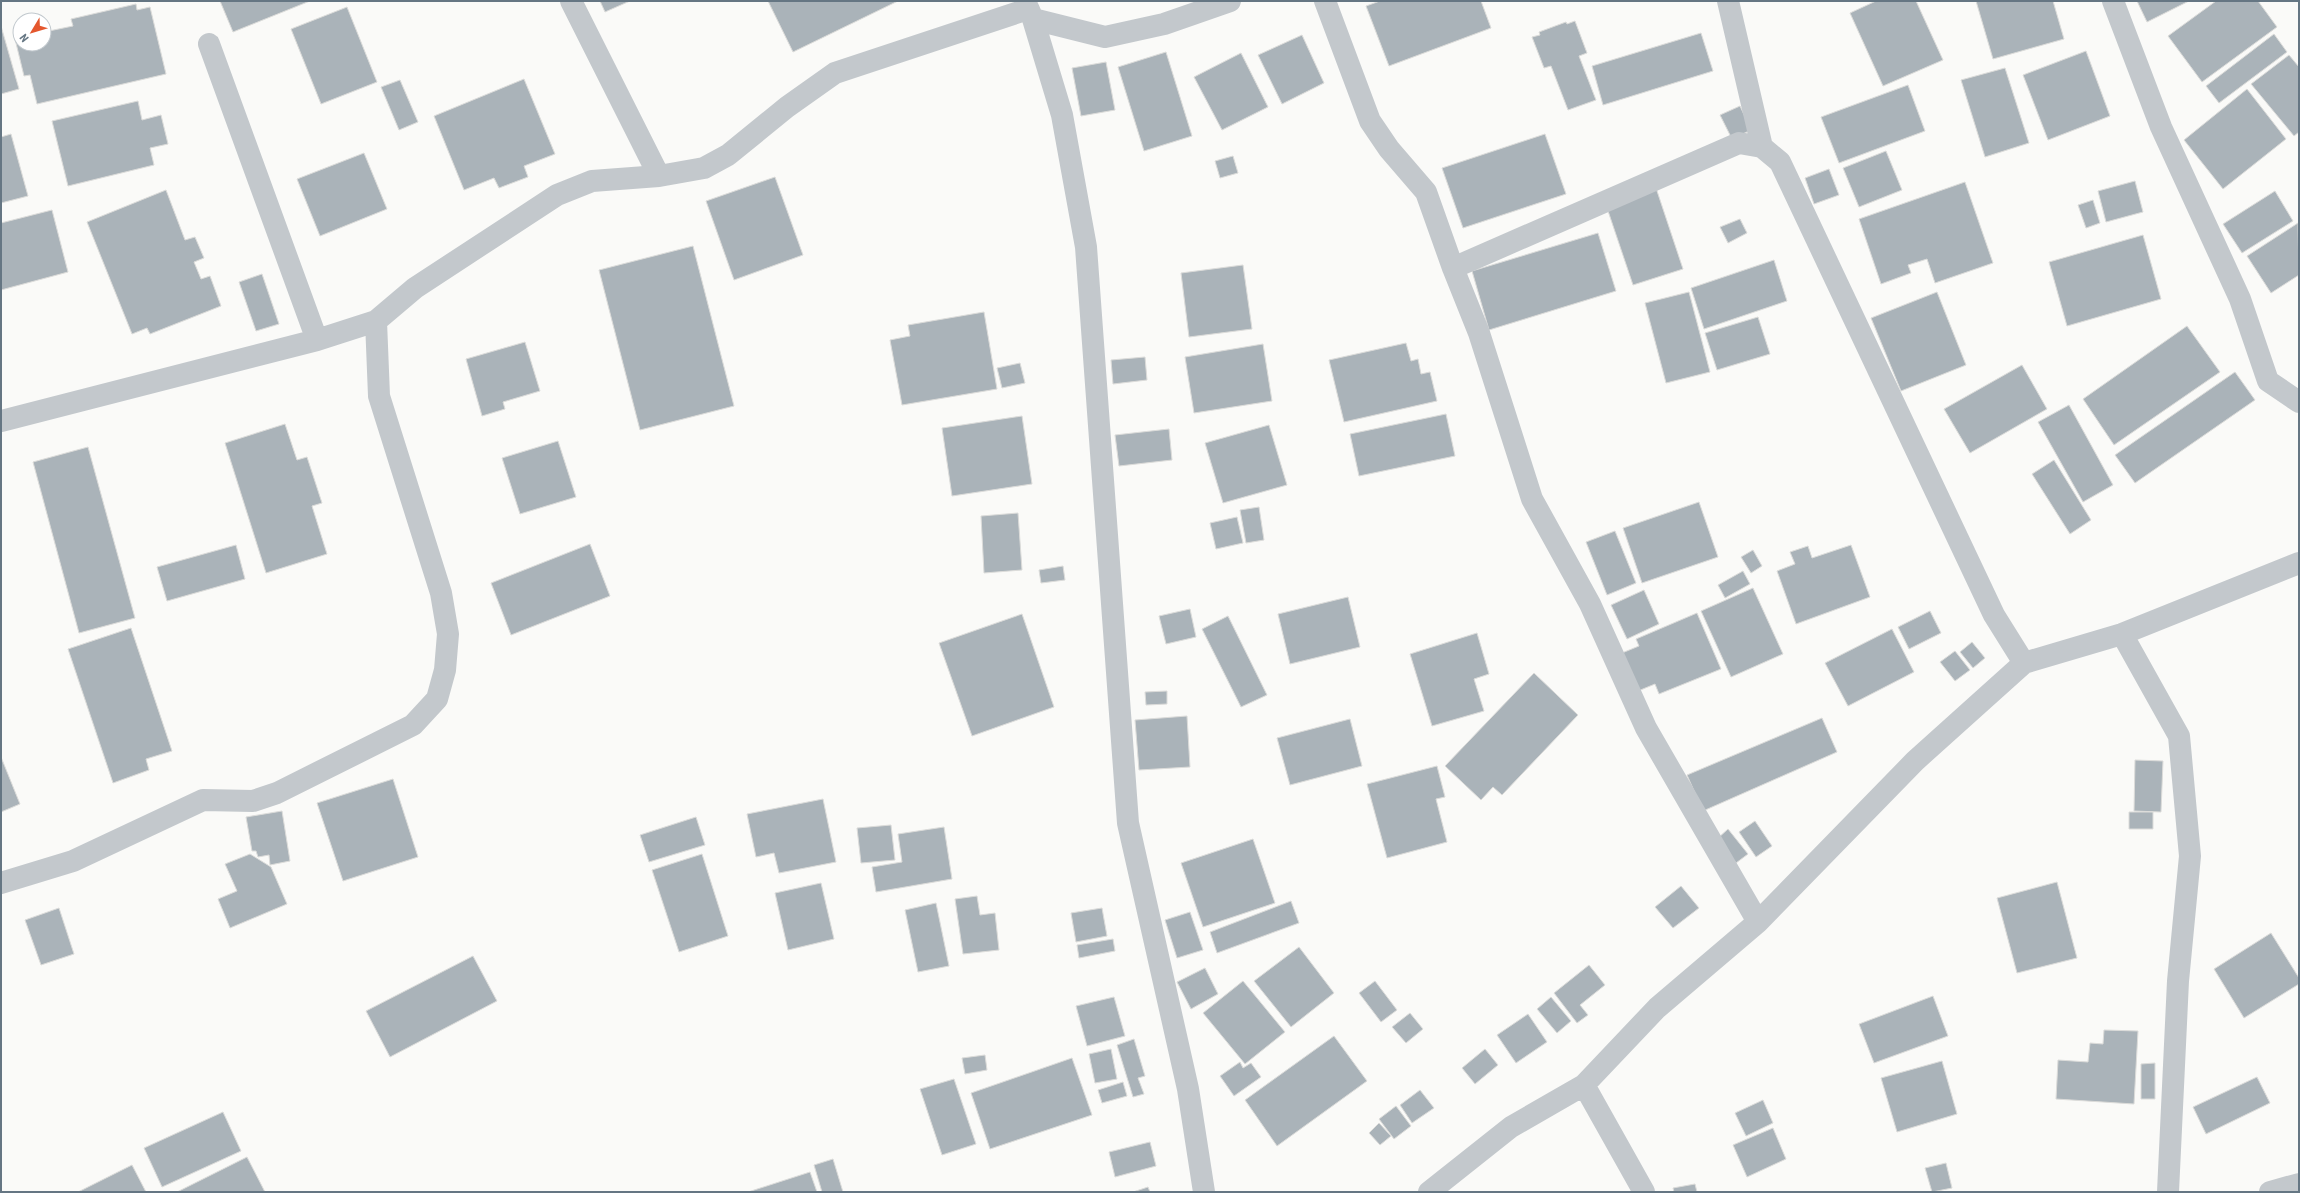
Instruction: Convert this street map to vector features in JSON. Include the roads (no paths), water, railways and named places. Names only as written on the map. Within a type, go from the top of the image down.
[{"type":"street","points":[[571,1],[659,176]]},
{"type":"street","points":[[1,421],[317,340],[376,321],[415,288],[557,195],[592,181],[659,176],[704,168],[728,155],[787,107],[835,73],[1029,10],[1105,37],[1164,24],[1230,1]]},
{"type":"street","points":[[1325,1],[1370,121],[1389,149],[1426,192],[1452,268],[1479,333],[1532,499],[1590,604],[1646,728],[1758,922]]},
{"type":"street","points":[[1728,1],[1762,147]]},
{"type":"street","points":[[2113,1],[2161,127],[2240,299],[2268,381],[2299,402]]},
{"type":"street","points":[[1029,10],[1062,115],[1086,247],[1128,823],[1188,1088],[1204,1192]]},
{"type":"street","points":[[209,44],[317,340]]},
{"type":"street","points":[[1452,268],[1739,143],[1762,147],[1780,162],[1994,615],[2024,663]]},
{"type":"street","points":[[1,883],[73,860],[204,800],[253,801],[277,793],[413,725],[437,699],[445,670],[448,634],[441,593],[379,396],[376,321]]},
{"type":"street","points":[[1429,1192],[1511,1127],[1584,1085],[1657,1008],[1758,922],[1915,761],[2024,663],[2122,634],[2299,563]]},
{"type":"street","points":[[2122,634],[2179,736],[2190,856],[2178,981],[2168,1192]]},
{"type":"street","points":[[1584,1085],[1644,1192]]},
{"type":"street","points":[[2270,1192],[2299,1184]]}]
